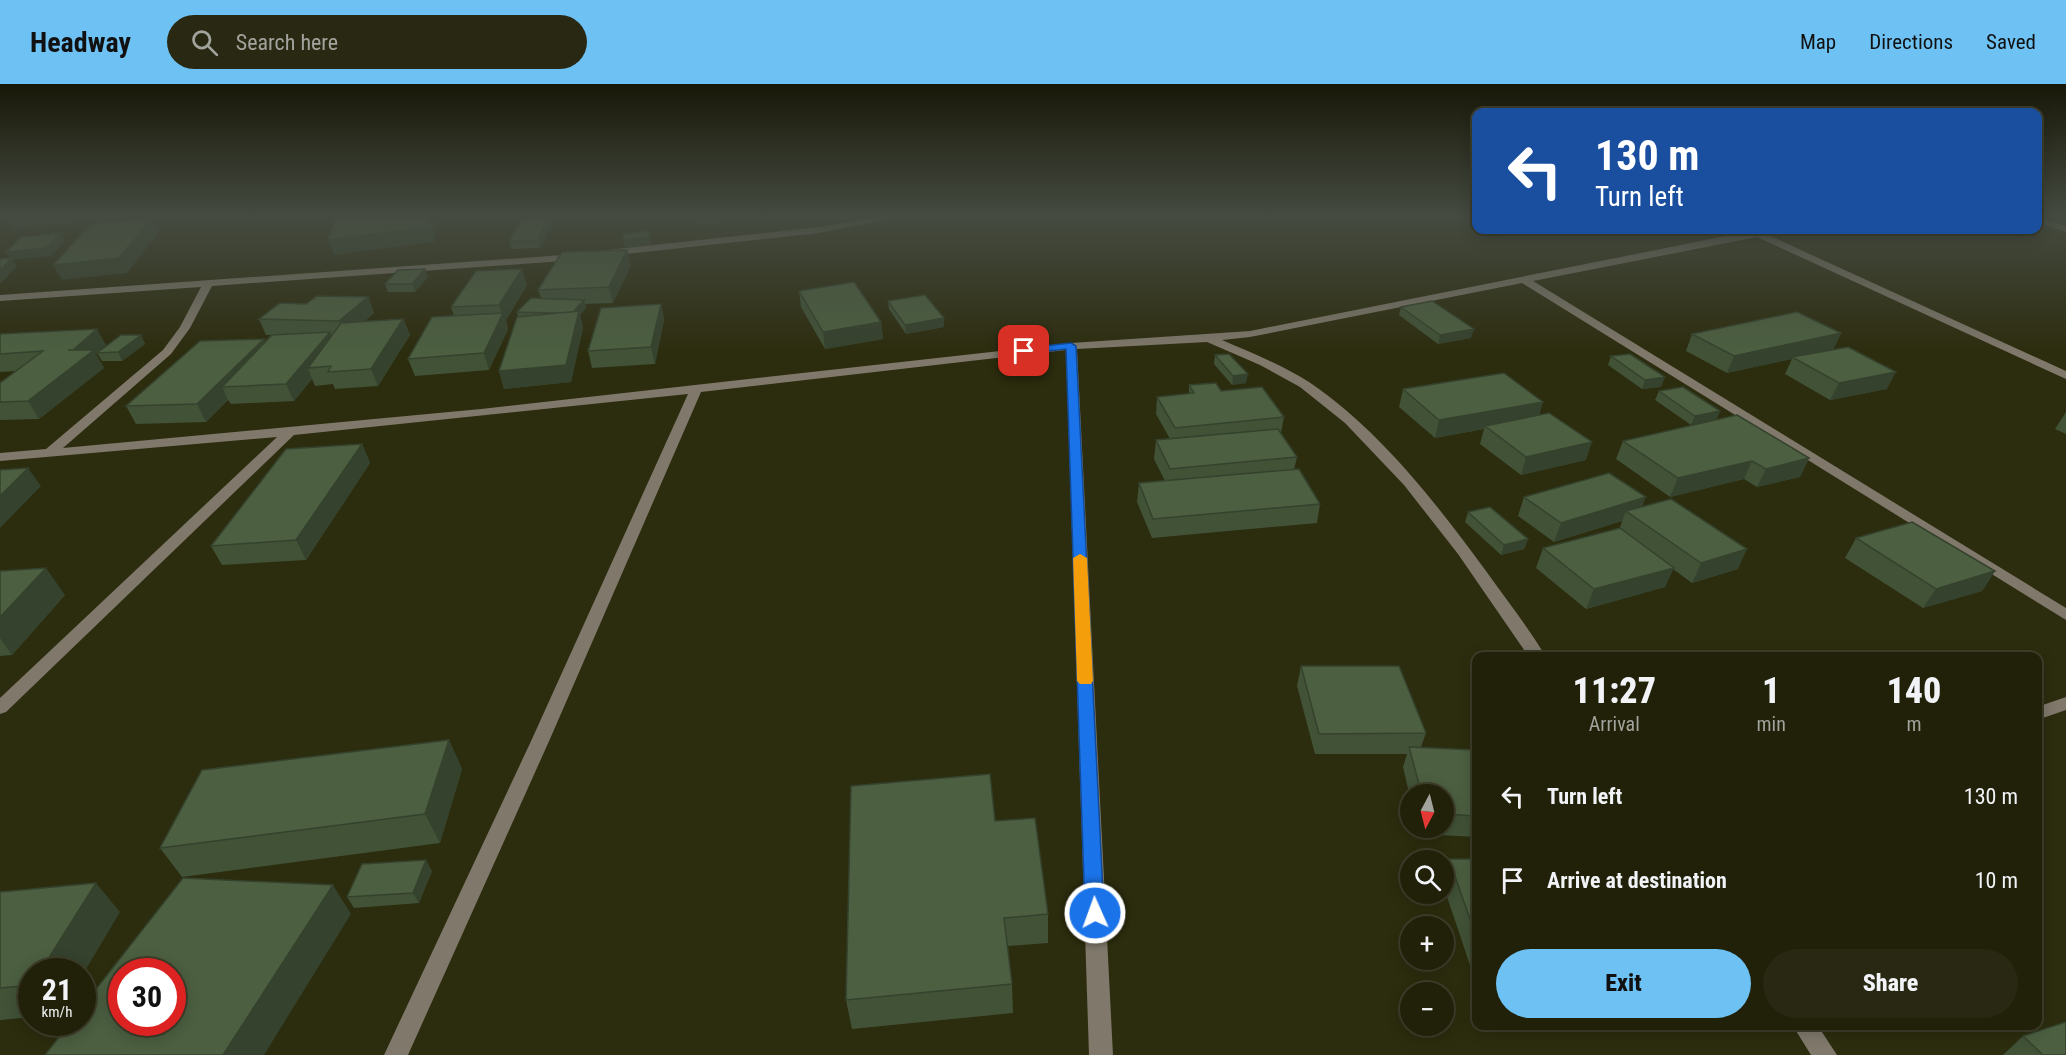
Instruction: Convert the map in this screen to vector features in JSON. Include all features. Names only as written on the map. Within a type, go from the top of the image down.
[{"type":"street","points":[[0,298],[505,262]]},
{"type":"street","points":[[0,457],[290,432],[1071,346],[1150,340],[1210,339],[1250,334],[1607,262]]},
{"type":"street","points":[[1820,262],[2066,375]]},
{"type":"street","points":[[1522,279],[2066,615]]},
{"type":"street","points":[[50,453],[167,352],[185,328],[207,285]]},
{"type":"street","points":[[1210,339],[1283,372],[1307,387],[1371,441],[1457,541],[1535,652]]},
{"type":"street","points":[[1071,346],[1101,1055]]},
{"type":"street","points":[[396,1055],[546,728],[696,389]]},
{"type":"street","points":[[0,708],[290,432]]},
{"type":"street","points":[[2042,712],[2066,703]]},
{"type":"street","points":[[1807,1030],[1825,1055]]},
{"type":"building","points":[[0,262],[8,262],[0,270]]},
{"type":"building","points":[[55,262],[78,262],[53,265]]},
{"type":"building","points":[[555,262],[621,262],[609,287],[538,290]]},
{"type":"building","points":[[425,269],[412,284],[385,284],[398,270]]},
{"type":"building","points":[[522,269],[499,305],[451,307],[476,271]]},
{"type":"building","points":[[854,282],[881,322],[823,332],[799,291]]},
{"type":"building","points":[[925,295],[944,318],[905,325],[888,301]]},
{"type":"building","points":[[317,296],[368,297],[339,321],[259,319],[280,303],[306,304]]},
{"type":"building","points":[[531,298],[584,300],[573,312],[517,312]]},
{"type":"building","points":[[1432,301],[1474,329],[1440,335],[1401,307]]},
{"type":"building","points":[[661,304],[651,347],[588,351],[601,308]]},
{"type":"building","points":[[579,311],[566,365],[499,371],[517,317]]},
{"type":"building","points":[[1797,312],[1841,333],[1734,356],[1692,334]]},
{"type":"building","points":[[503,313],[484,353],[408,359],[432,317]]},
{"type":"building","points":[[403,319],[371,369],[328,372],[331,366],[308,368],[341,323]]},
{"type":"building","points":[[97,329],[73,350],[94,350],[28,401],[0,402],[0,383],[43,351],[0,354],[0,334]]},
{"type":"building","points":[[330,332],[286,384],[222,387],[272,335]]},
{"type":"building","points":[[121,335],[141,335],[118,352],[97,353]]},
{"type":"building","points":[[264,339],[197,404],[126,406],[200,341]]},
{"type":"building","points":[[1848,347],[1896,372],[1839,383],[1792,357]]},
{"type":"building","points":[[1229,354],[1248,374],[1233,376],[1215,355]]},
{"type":"building","points":[[1630,354],[1665,377],[1645,380],[1611,356]]},
{"type":"building","points":[[1504,373],[1543,402],[1439,420],[1403,389]]},
{"type":"building","points":[[1216,383],[1221,391],[1262,387],[1284,417],[1175,428],[1157,397],[1194,393],[1189,385]]},
{"type":"building","points":[[1683,387],[1720,411],[1695,416],[1659,391]]},
{"type":"building","points":[[1549,413],[1592,442],[1526,457],[1485,426]]},
{"type":"building","points":[[1737,415],[1809,458],[1766,469],[1752,461],[1678,478],[1623,441]]},
{"type":"building","points":[[1278,429],[1297,457],[1170,469],[1156,440]]},
{"type":"building","points":[[362,444],[296,540],[211,546],[286,449]]},
{"type":"building","points":[[28,468],[0,496],[0,470]]},
{"type":"building","points":[[1299,469],[1320,504],[1153,519],[1139,483]]},
{"type":"building","points":[[1609,473],[1646,497],[1561,523],[1524,497]]},
{"type":"building","points":[[1671,499],[1747,549],[1701,563],[1626,511]]},
{"type":"building","points":[[1490,507],[1528,539],[1504,545],[1468,512]]},
{"type":"building","points":[[1912,522],[1995,571],[1936,589],[1856,538]]},
{"type":"building","points":[[1620,528],[1674,568],[1594,589],[1543,548]]},
{"type":"building","points":[[46,568],[0,617],[0,571]]},
{"type":"building","points":[[1301,666],[1399,666],[1426,733],[1319,734]]},
{"type":"building","points":[[449,740],[425,814],[160,848],[202,770]]},
{"type":"building","points":[[1409,747],[1472,750],[1472,816],[1454,815],[1454,784],[1419,784]]},
{"type":"building","points":[[990,774],[995,821],[1035,818],[1048,914],[1004,918],[1012,984],[846,1000],[851,786]]},
{"type":"building","points":[[1454,859],[1472,859],[1472,925],[1454,873]]},
{"type":"building","points":[[426,860],[413,893],[347,897],[362,864]]},
{"type":"building","points":[[183,878],[333,885],[223,1055],[45,1055],[60,1036],[96,1036],[96,989],[108,974],[108,1036],[186,1036],[186,958],[120,958]]},
{"type":"building","points":[[96,883],[49,958],[18,958],[18,986],[0,988],[0,892]]},
{"type":"building","points":[[2066,1022],[2066,1055],[2043,1055],[2023,1036]]},
{"type":"slow traffic","points":[[1080,558],[1085,681]]},
{"type":"route","points":[[1024,351],[1071,346],[1095,913]]}]
